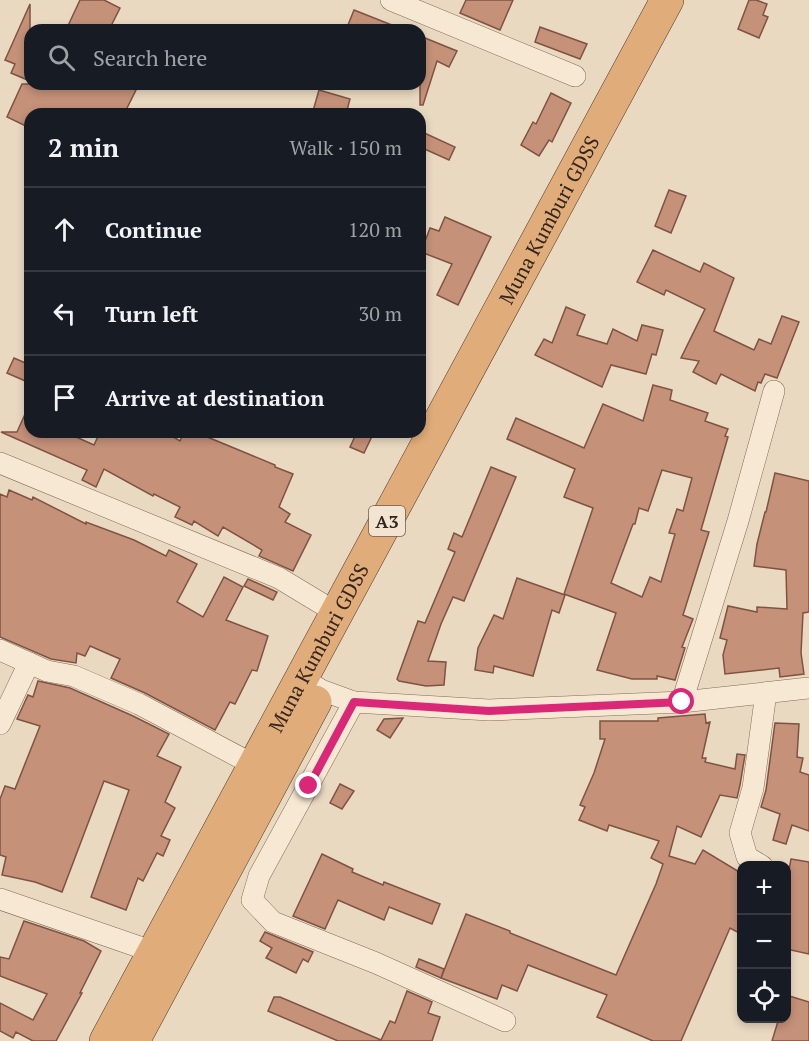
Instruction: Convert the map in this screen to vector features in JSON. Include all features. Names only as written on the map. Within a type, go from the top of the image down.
[{"type":"highway","name":"Muna Kumburi GDSS","points":[[106,1041],[254,765],[312,684],[337,612],[667,0]]},
{"type":"highway","name":"Muna Kumburi GDSS","points":[[133,1041],[312,684],[691,0]]},
{"type":"street","points":[[391,0],[575,76]]},
{"type":"street","points":[[682,702],[738,521],[774,391]]},
{"type":"street","points":[[0,462],[279,578],[337,612]]},
{"type":"street","points":[[0,650],[47,670],[74,676],[139,704],[254,765]]},
{"type":"street","points":[[0,724],[29,663]]},
{"type":"street","points":[[312,684],[354,702],[489,711],[682,702],[809,688]]},
{"type":"street","points":[[754,861],[747,856],[740,833],[753,789],[766,693]]},
{"type":"street","points":[[354,702],[259,876],[252,900],[273,922],[376,963],[505,1021]]},
{"type":"street","points":[[0,898],[154,952]]},
{"type":"building","points":[[80,0],[104,0],[120,8],[112,24],[69,24]]},
{"type":"building","points":[[466,0],[513,0],[500,30],[460,13]]},
{"type":"building","points":[[749,0],[767,4],[763,15],[768,17],[759,38],[738,29]]},
{"type":"building","points":[[30,4],[30,24],[24,24],[24,78],[11,73],[15,64],[5,60]]},
{"type":"building","points":[[354,10],[389,24],[348,24]]},
{"type":"building","points":[[540,27],[587,44],[580,59],[535,42]]},
{"type":"building","points":[[426,38],[457,51],[449,67],[437,61],[423,105],[420,105],[420,90],[426,90]]},
{"type":"building","points":[[22,84],[24,84],[24,90],[136,90],[127,108],[24,108],[24,125],[7,117]]},
{"type":"building","points":[[319,90],[350,99],[348,108],[314,108]]},
{"type":"building","points":[[551,93],[571,103],[552,142],[549,140],[539,156],[521,145],[533,122],[536,124]]},
{"type":"building","points":[[426,134],[455,147],[449,160],[426,150]]},
{"type":"building","points":[[669,190],[686,196],[671,233],[655,226]]},
{"type":"building","points":[[445,217],[491,237],[458,305],[437,295],[452,264],[426,254],[426,239],[430,228],[439,231]]},
{"type":"building","points":[[653,250],[700,272],[704,263],[734,278],[714,331],[754,350],[759,339],[771,344],[782,316],[799,322],[777,378],[765,374],[761,383],[758,382],[755,391],[721,374],[716,384],[693,372],[699,361],[681,358],[705,309],[666,290],[664,295],[637,282]]},
{"type":"building","points":[[566,307],[585,315],[577,335],[607,344],[613,329],[637,341],[642,325],[663,330],[656,355],[652,354],[646,374],[611,365],[602,387],[535,355],[544,339],[552,343]]},
{"type":"building","points":[[14,358],[24,362],[24,380],[7,373]]},
{"type":"building","points":[[653,385],[672,390],[670,400],[708,413],[705,421],[728,429],[725,436],[728,437],[701,530],[709,532],[683,615],[693,619],[682,647],[685,648],[675,680],[657,676],[657,679],[632,679],[597,670],[616,613],[564,594],[593,508],[564,497],[575,469],[507,439],[516,418],[584,448],[603,404],[643,421]],"holes":[[[662,470],[692,478],[683,511],[677,509],[669,533],[675,534],[661,582],[650,577],[642,597],[611,583],[633,524],[635,524],[639,508],[648,511]]]},
{"type":"building","points":[[24,416],[24,438],[78,438],[94,445],[97,438],[175,438],[180,441],[181,438],[210,438],[293,474],[279,507],[290,514],[285,522],[311,535],[293,571],[259,556],[262,550],[223,527],[218,536],[194,521],[192,525],[175,517],[180,507],[154,494],[153,496],[104,469],[96,487],[82,480],[87,470],[1,432],[17,432]]},
{"type":"building","points":[[354,438],[371,438],[364,453],[350,447]]},
{"type":"building","points":[[491,467],[516,477],[464,601],[453,597],[428,661],[446,662],[444,685],[426,686],[399,681],[397,679],[418,621],[425,623],[455,552],[448,549],[454,533],[462,537]]},
{"type":"building","points":[[775,473],[809,481],[809,612],[803,613],[801,653],[804,674],[780,677],[779,668],[725,674],[723,655],[727,640],[720,638],[728,606],[757,612],[757,607],[787,609],[786,570],[754,566],[757,544]]},
{"type":"building","points":[[9,490],[32,500],[33,497],[86,524],[86,522],[134,540],[166,556],[169,550],[197,564],[177,602],[203,617],[224,577],[243,587],[226,620],[268,636],[257,671],[252,670],[235,704],[230,702],[215,730],[111,678],[120,659],[90,646],[85,656],[77,653],[76,663],[51,659],[0,637],[0,494],[7,497]]},
{"type":"building","points":[[517,578],[565,595],[559,613],[552,610],[533,676],[494,666],[493,673],[475,670],[478,648],[494,615],[503,619]]},
{"type":"building","points":[[248,579],[277,592],[273,600],[244,586]]},
{"type":"building","points":[[38,681],[70,688],[169,734],[157,756],[181,767],[165,802],[175,808],[161,836],[170,840],[163,856],[157,853],[143,881],[138,878],[126,910],[91,897],[129,790],[104,781],[62,892],[35,882],[2,875],[6,857],[0,855],[0,799],[5,786],[15,789],[40,726],[17,719],[28,695],[33,697]]},
{"type":"building","points":[[705,714],[706,723],[710,722],[702,758],[706,758],[705,762],[735,769],[737,754],[745,755],[737,798],[720,795],[701,837],[677,826],[669,856],[695,864],[703,850],[737,871],[737,932],[730,928],[681,1041],[653,1041],[597,1017],[607,995],[528,965],[517,991],[502,985],[497,999],[441,978],[466,914],[616,975],[663,864],[651,858],[659,841],[609,825],[607,831],[579,820],[585,807],[580,805],[605,739],[600,739],[600,721],[658,721],[658,718]]},
{"type":"building","points":[[403,718],[390,738],[377,730],[384,719]]},
{"type":"building","points":[[775,723],[799,724],[797,757],[803,758],[800,772],[809,775],[809,831],[792,825],[786,844],[773,840],[780,814],[761,807],[766,790]]},
{"type":"building","points":[[340,784],[354,791],[342,809],[330,803]]},
{"type":"building","points":[[322,854],[353,869],[352,872],[440,904],[432,924],[389,907],[384,920],[338,900],[325,929],[293,916]]},
{"type":"building","points":[[791,859],[809,862],[809,954],[791,950]]},
{"type":"building","points":[[24,921],[84,941],[101,951],[56,1041],[33,1041],[16,1032],[13,1038],[0,1031],[0,1003],[33,1020],[47,994],[0,976],[0,957],[9,959]]},
{"type":"building","points":[[265,932],[313,952],[308,962],[303,959],[296,973],[266,958],[272,948],[260,941]]},
{"type":"building","points":[[419,959],[444,969],[441,978],[416,967]]},
{"type":"building","points":[[407,991],[432,1002],[428,1013],[440,1017],[432,1041],[338,1041],[268,1011],[274,997],[280,997],[381,1040],[390,1021],[395,1023]]},
{"type":"building","points":[[791,997],[809,1002],[809,1041],[772,1041],[777,1023],[791,1023]]},
{"type":"route","points":[[309,786],[354,702],[489,711],[682,702]]}]
